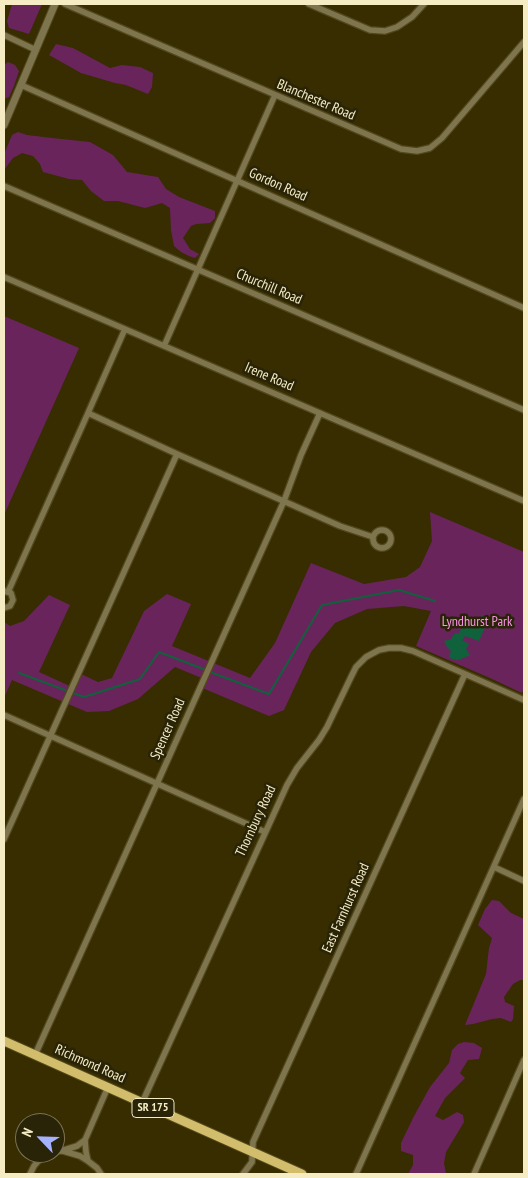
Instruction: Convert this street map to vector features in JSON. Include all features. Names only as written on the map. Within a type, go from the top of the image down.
[{"type":"main road","name":"Richmond Road","points":[[4,1041],[302,1174]]},
{"type":"street","points":[[4,125],[56,4]]},
{"type":"street","name":"Blanchester Road","points":[[65,4],[401,150],[417,151],[430,148],[442,138],[524,42]]},
{"type":"street","points":[[313,4],[370,30],[385,31],[397,27],[412,18],[424,4]]},
{"type":"street","points":[[4,35],[36,50]]},
{"type":"street","name":"Gordon Road","points":[[21,86],[524,308]]},
{"type":"street","points":[[164,346],[275,95]]},
{"type":"street","name":"Churchill Road","points":[[4,186],[524,410]]},
{"type":"street","name":"Irene Road","points":[[4,277],[524,501]]},
{"type":"street","points":[[4,608],[10,606],[13,600],[13,596],[6,591],[125,329]]},
{"type":"street","name":"Spencer Road","points":[[35,1055],[284,501],[301,455],[320,413]]},
{"type":"street","points":[[88,414],[340,526],[373,537]]},
{"type":"street","points":[[4,839],[177,454]]},
{"type":"street","name":"Thornbury Road","points":[[142,1103],[287,785],[327,727],[356,667],[366,657],[379,650],[401,648],[412,651],[524,700]]},
{"type":"street","name":"East Farnhurst Road","points":[[243,1174],[252,1162],[253,1142],[465,674]]},
{"type":"street","points":[[4,715],[264,832]]},
{"type":"street","points":[[356,1174],[524,799]]},
{"type":"street","points":[[494,867],[524,881]]},
{"type":"street","points":[[474,1174],[524,1060]]},
{"type":"street","points":[[88,1161],[85,1140],[108,1087]]},
{"type":"street","points":[[65,1150],[77,1146],[85,1140]]},
{"type":"street","points":[[65,1151],[71,1152],[88,1161],[101,1174]]},
{"type":"street","points":[[30,1174],[36,1163]]},
{"type":"green space","points":[[12,4],[42,4],[29,34],[9,28],[7,21]]},
{"type":"green space","points":[[56,44],[73,48],[110,68],[122,65],[140,67],[153,73],[152,87],[148,94],[126,85],[81,73],[49,55]]},
{"type":"green space","points":[[8,62],[15,65],[19,71],[9,97],[4,99],[4,65]]},
{"type":"green space","points":[[18,132],[27,135],[90,142],[113,155],[127,172],[158,177],[166,189],[179,197],[215,211],[215,218],[210,223],[191,226],[183,238],[190,249],[199,254],[195,258],[181,252],[174,246],[170,208],[162,203],[145,208],[118,201],[104,201],[91,191],[82,180],[69,179],[43,172],[40,164],[33,156],[22,153],[13,158],[4,170],[4,154],[12,135]]},
{"type":"green space","points":[[4,316],[79,348],[4,515]]},
{"type":"green space","name":"Lyndhurst Park","points":[[430,512],[524,552],[524,689],[522,693],[416,646],[431,611],[404,606],[367,609],[335,623],[311,652],[284,710],[269,716],[200,687],[204,679],[175,667],[138,699],[109,711],[87,712],[12,680],[4,698],[4,622],[10,626],[24,621],[49,595],[70,605],[39,672],[72,687],[79,673],[98,682],[112,678],[144,611],[167,594],[191,604],[172,646],[250,678],[275,643],[311,563],[364,584],[406,577],[420,567],[432,541]]},
{"type":"green space","points":[[492,900],[499,901],[511,913],[524,919],[524,980],[513,984],[504,997],[505,1002],[514,1006],[511,1022],[501,1018],[465,1025],[486,974],[492,938],[478,925],[485,909]]},
{"type":"green space","points":[[464,1042],[474,1043],[482,1048],[479,1059],[468,1060],[460,1073],[465,1078],[445,1098],[435,1116],[443,1120],[457,1112],[463,1115],[464,1122],[446,1152],[444,1163],[446,1174],[408,1174],[413,1165],[413,1155],[401,1151],[401,1143],[430,1087],[449,1063],[452,1050],[458,1044]]},
{"type":"shaded area","points":[[482,615],[489,618],[479,641],[465,636],[462,640],[469,644],[466,649],[470,655],[457,660],[449,658],[451,651],[444,641],[451,639],[454,634],[459,633],[467,616],[473,618],[472,622],[477,624]]},
{"type":"waterway","points":[[210,672],[269,694],[322,605],[399,590],[435,601]]},
{"type":"waterway","points":[[19,673],[84,697],[140,679],[159,652],[206,670]]}]
